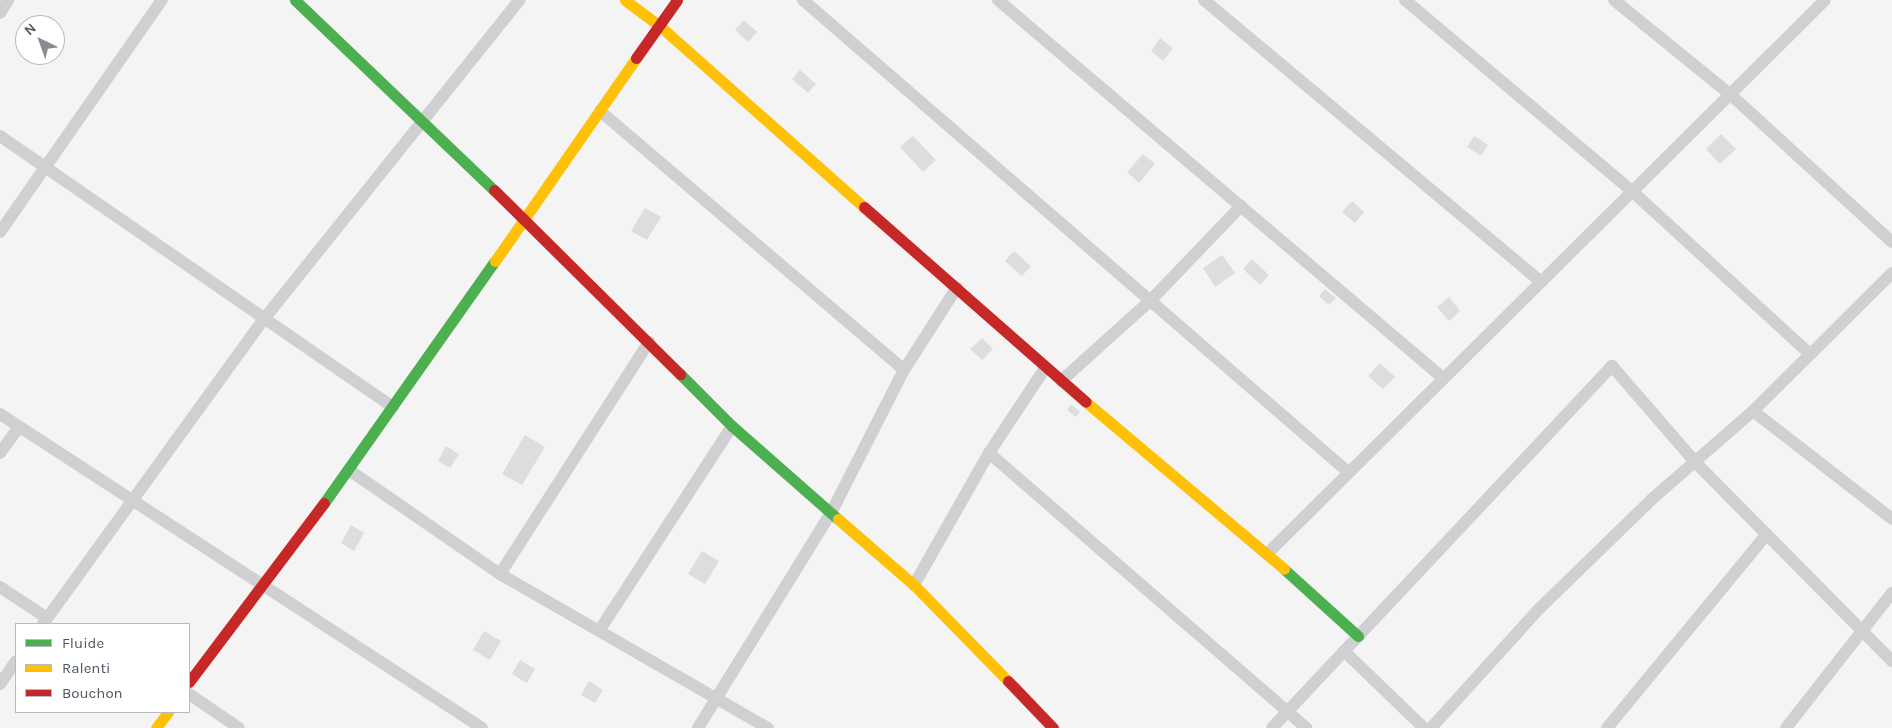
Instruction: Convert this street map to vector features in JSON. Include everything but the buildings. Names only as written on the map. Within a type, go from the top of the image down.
[{"type":"street","points":[[0,13],[8,0]]},
{"type":"street","points":[[0,232],[162,0]]},
{"type":"street","points":[[294,0],[526,221],[732,426],[914,585],[1053,728]]},
{"type":"street","points":[[0,587],[45,621],[264,319],[424,123],[520,0]]},
{"type":"street","points":[[625,0],[661,27],[956,286],[1045,368],[1267,554],[1358,636]]},
{"type":"street","points":[[190,681],[261,584],[349,470],[526,221],[600,111],[661,27],[677,0]]},
{"type":"street","points":[[803,0],[1348,472]]},
{"type":"street","points":[[998,0],[1443,378]]},
{"type":"street","points":[[1204,0],[1541,282]]},
{"type":"street","points":[[1405,0],[1633,192],[1810,354]]},
{"type":"street","points":[[1614,0],[1731,95],[1892,242]]},
{"type":"street","points":[[1267,554],[1825,0]]},
{"type":"street","points":[[600,111],[904,370]]},
{"type":"street","points":[[0,136],[393,407]]},
{"type":"street","points":[[1061,381],[1150,301],[1241,206]]},
{"type":"street","points":[[1431,728],[1540,608],[1652,499],[1696,464],[1753,411],[1892,273]]},
{"type":"street","points":[[698,728],[831,513],[904,370],[956,286]]},
{"type":"street","points":[[500,574],[648,342]]},
{"type":"street","points":[[1272,728],[1612,366],[1696,464],[1892,661]]},
{"type":"street","points":[[914,585],[989,453],[1045,368]]},
{"type":"street","points":[[1753,411],[1892,519]]},
{"type":"street","points":[[0,414],[482,728]]},
{"type":"street","points":[[599,631],[732,426]]},
{"type":"street","points":[[0,453],[19,427]]},
{"type":"street","points":[[989,453],[1306,728]]},
{"type":"street","points":[[349,470],[500,574],[768,728]]},
{"type":"street","points":[[1607,728],[1767,534]]},
{"type":"street","points":[[1786,728],[1861,630],[1892,593]]},
{"type":"street","points":[[1344,650],[1424,728]]},
{"type":"street","points":[[0,684],[15,662]]},
{"type":"street","points":[[190,695],[239,728]]},
{"type":"street","points":[[156,728],[167,713]]},
{"type":"traffic: fast","points":[[295,0],[494,190]]},
{"type":"traffic: fast","points":[[324,503],[495,261]]},
{"type":"traffic: fast","points":[[680,374],[732,426],[838,519]]},
{"type":"traffic: fast","points":[[1284,569],[1358,636]]},
{"type":"traffic: slow","points":[[625,0],[661,27],[864,207]]},
{"type":"traffic: slow","points":[[495,261],[636,58]]},
{"type":"traffic: slow","points":[[1086,402],[1284,569]]},
{"type":"traffic: slow","points":[[838,519],[914,585],[1008,681]]},
{"type":"traffic: slow","points":[[156,728],[167,713]]},
{"type":"traffic: jam","points":[[636,58],[677,0]]},
{"type":"traffic: jam","points":[[494,190],[680,374]]},
{"type":"traffic: jam","points":[[864,207],[1086,402]]},
{"type":"traffic: jam","points":[[190,681],[324,503]]},
{"type":"traffic: jam","points":[[1008,681],[1053,728]]}]
